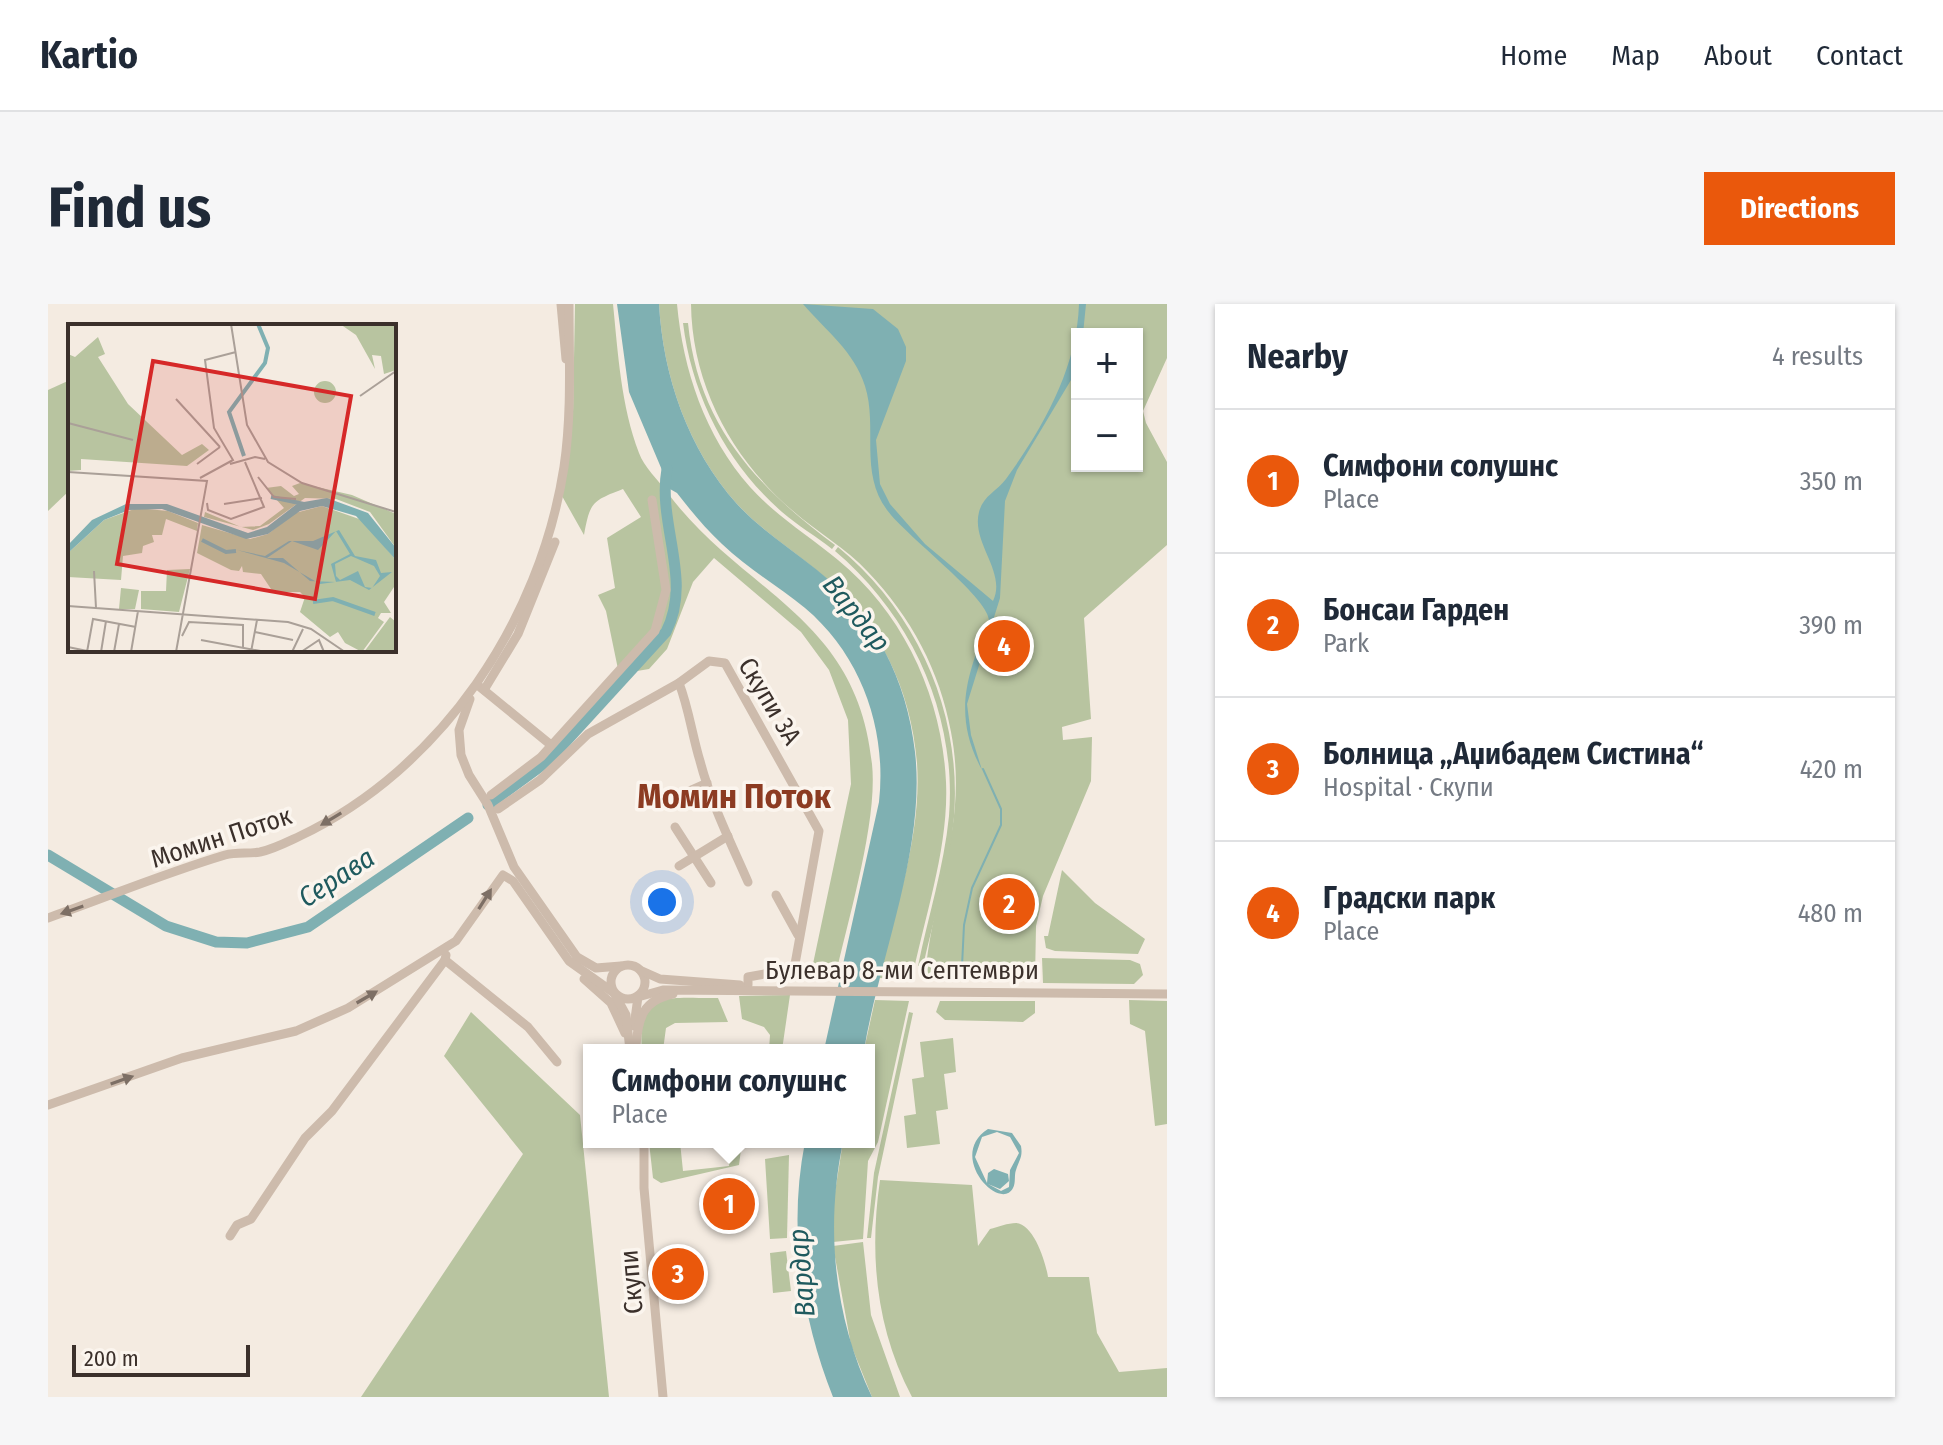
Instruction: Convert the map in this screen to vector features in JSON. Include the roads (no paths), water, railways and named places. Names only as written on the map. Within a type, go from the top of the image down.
[{"type":"street","points":[[561,304],[570,398]]},
{"type":"street","points":[[459,744],[460,724],[511,625],[543,551],[561,484],[570,398],[569,304]]},
{"type":"street","points":[[487,795],[530,768],[644,647],[660,622],[666,590],[652,500]]},
{"type":"street","points":[[480,688],[518,634],[555,542]]},
{"type":"street","name":"Скупи 3А","points":[[496,813],[540,780],[588,734],[679,683],[709,661],[719,660],[730,667],[795,792],[817,825],[810,887],[798,935],[795,964],[791,968],[748,977],[748,985]]},
{"type":"street","points":[[679,683],[707,783],[748,882]]},
{"type":"street","points":[[480,688],[551,745]]},
{"type":"street","name":"Момин Поток","points":[[48,918],[225,855],[262,851],[292,840],[337,815],[394,773],[480,688]]},
{"type":"street","points":[[438,732],[454,735],[468,773],[487,795],[496,813],[510,857],[577,957],[596,968],[633,965],[642,971],[645,984],[633,1012],[633,1044]]},
{"type":"street","points":[[680,795],[707,783]]},
{"type":"street","points":[[675,827],[692,858],[711,883]]},
{"type":"street","points":[[679,866],[728,836]]},
{"type":"street","points":[[48,1105],[182,1058],[306,1027],[348,1008],[449,946],[467,927],[499,878],[506,875],[569,961],[611,1003],[631,1044]]},
{"type":"street","points":[[776,895],[798,935]]},
{"type":"street","points":[[230,1236],[237,1225],[251,1219],[289,1160],[332,1111],[445,960],[449,946]]},
{"type":"street","points":[[445,960],[528,1027],[557,1062]]},
{"type":"street","points":[[569,961],[627,1000],[638,997]]},
{"type":"street","points":[[621,966],[612,978],[614,993],[626,1015],[632,1044]]},
{"type":"street","name":"Булевар 8-ми Септември","points":[[642,971],[660,979],[795,988]]},
{"type":"street","name":"Булевар 8-ми Септември","points":[[638,997],[663,990],[795,988],[1167,991]]},
{"type":"street","points":[[634,1044],[639,1018],[646,1006],[665,996],[696,991]]},
{"type":"street","name":"Скупи","points":[[639,1148],[643,1163]]},
{"type":"street","name":"Скупи","points":[[644,1148],[663,1397]]},
{"type":"water","name":"Вардар","points":[[617,304],[659,304],[661,331],[673,384],[681,410],[705,460],[746,513],[817,570],[855,607],[871,628],[896,674],[911,725],[915,752],[917,788],[914,826],[900,901],[865,1044],[825,1044],[879,802],[879,748],[866,696],[856,671],[825,627],[805,608],[732,553],[670,489],[629,392]]},
{"type":"water","points":[[803,304],[873,309],[898,329],[906,347],[906,361],[876,440],[880,484],[890,504],[925,544],[993,601],[996,579],[980,535],[979,512],[1033,439],[1056,396],[1071,354],[1071,380],[1017,470],[1005,501],[1000,598],[967,704],[971,735],[982,770],[967,731],[965,712],[969,677],[989,620],[975,596],[887,510],[879,495],[871,465],[869,402],[865,386],[854,362]]},
{"type":"water","points":[[1079,304],[1086,304],[1084,328],[1077,328]]},
{"type":"water","points":[[988,1129],[1012,1133],[1021,1146],[1014,1186],[1006,1194],[988,1187],[980,1178],[972,1153],[976,1140]],"holes":[[[997,1132],[1010,1137],[1019,1153],[1010,1170],[1009,1187],[1001,1191],[988,1184],[1000,1189],[1009,1181],[1008,1174],[994,1169],[988,1173],[987,1183],[975,1157],[982,1137]]]},
{"type":"water","points":[[804,1148],[842,1148],[835,1207],[836,1272],[849,1336],[872,1397],[833,1397],[822,1366],[801,1271],[798,1239]]},
{"type":"waterway","name":"Серава","points":[[488,805],[549,760],[666,632],[676,592],[676,572],[666,511],[667,469]]},
{"type":"waterway","points":[[962,966],[964,925],[972,888],[1001,825],[1001,809],[983,769]]},
{"type":"waterway","name":"Серава","points":[[48,855],[166,926],[216,942],[247,943],[308,927],[468,818]]},
{"type":"place","name":"Градски парк","points":[[1004,646]]},
{"type":"place","name":"Бонсаи Гарден","points":[[1009,904]]},
{"type":"place","name":"Симфони солушнс","points":[[729,1204]]},
{"type":"place","name":"Болница „Аџибадем Систина“","points":[[678,1274]]},
{"type":"district","name":"Момин Поток","points":[[734,796]]}]
